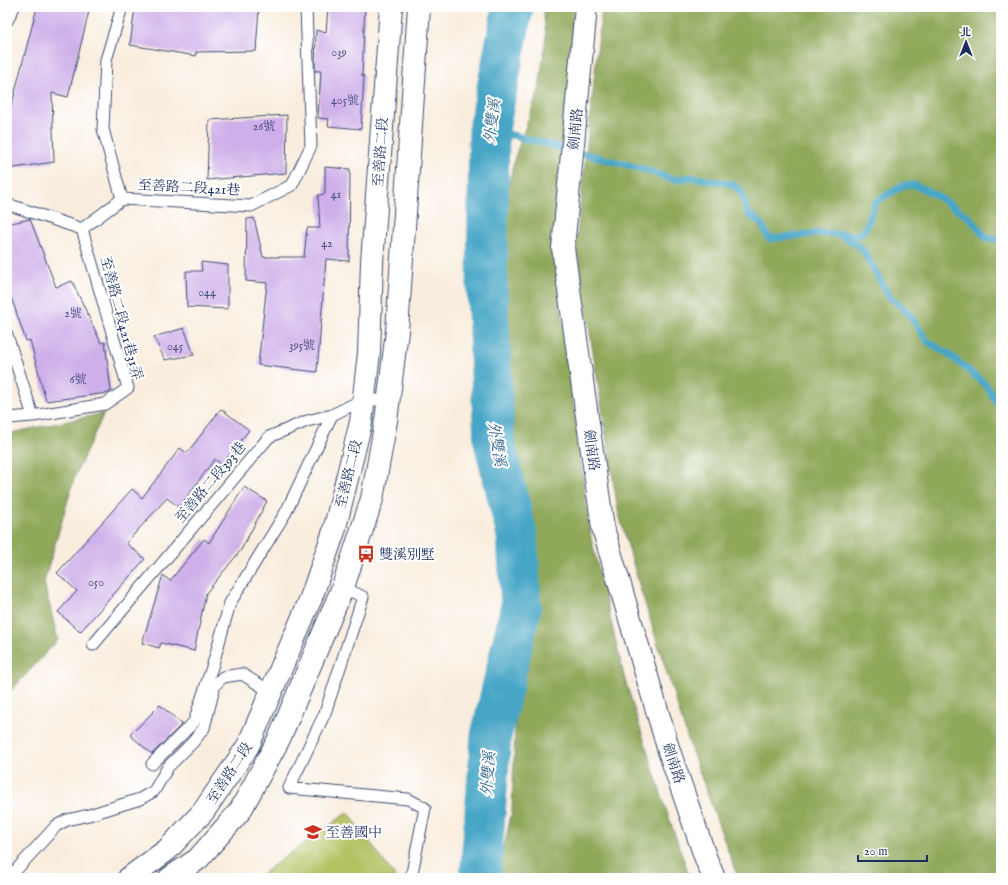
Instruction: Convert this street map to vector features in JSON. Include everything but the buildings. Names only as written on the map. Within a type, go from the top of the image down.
[{"type":"street","name":"至善路二段","points":[[129,878],[167,850],[203,812],[248,746],[311,598],[334,531],[361,422],[364,399],[369,353],[372,262],[392,7]]},
{"type":"street","name":"至善路二段","points":[[170,878],[198,859],[240,811],[279,739],[343,587],[372,499],[389,401],[397,323],[419,7]]},
{"type":"street","name":"劍南路","points":[[586,7],[563,248],[603,528],[669,751],[714,878]]},
{"type":"lane","points":[[7,21],[14,7]]},
{"type":"lane","points":[[122,7],[106,60],[103,129],[122,199]]},
{"type":"lane","name":"至善路二段421巷","points":[[82,229],[122,199],[251,206],[292,185],[311,146],[306,7]]},
{"type":"lane","points":[[7,204],[82,229]]},
{"type":"lane","name":"至善路二段421巷31弄","points":[[7,418],[33,416],[104,404],[128,388],[82,229]]},
{"type":"lane","points":[[7,336],[33,416]]},
{"type":"lane","points":[[364,399],[389,401]]},
{"type":"lane","name":"至善路二段393巷","points":[[93,645],[269,437],[307,421],[332,415],[364,399]]},
{"type":"lane","points":[[152,764],[194,722],[213,664],[230,603],[286,512],[332,415]]},
{"type":"lane","points":[[343,587],[363,597],[325,713],[289,788],[408,799],[425,808],[411,878]]},
{"type":"lane","points":[[9,878],[56,826],[67,820],[89,815],[140,799],[154,791],[168,767],[193,742],[204,728],[215,685],[223,677],[242,674],[271,692]]},
{"type":"green space","points":[[543,7],[574,7],[566,119],[553,245],[591,538],[625,680],[665,806],[690,878],[497,878],[512,811],[516,700],[529,635],[531,555],[508,410],[502,345],[503,211],[515,157],[539,89],[546,36]]},
{"type":"green space","points":[[602,7],[1001,7],[1001,878],[738,878],[691,749],[641,591],[618,511],[576,244]]},
{"type":"green space","points":[[104,413],[75,476],[44,582],[58,640],[7,695],[7,434]]},
{"type":"green space","points":[[348,812],[396,878],[256,878]]},
{"type":"waterway","name":"外雙溪","points":[[480,878],[491,736],[521,607],[517,535],[494,441],[487,286],[489,129],[513,7]]},
{"type":"waterway","points":[[489,129],[643,169],[674,180],[691,177],[731,184],[740,190],[748,214],[761,223],[769,239],[821,233],[838,234],[861,247],[889,296],[908,313],[928,342],[947,353],[985,384],[1001,408]]},
{"type":"waterway","points":[[840,234],[860,235],[866,228],[875,202],[904,185],[915,185],[932,193],[970,218],[986,238],[1001,239]]},
{"type":"place","name":"雙溪別墅","points":[[366,554]]},
{"type":"place","name":"至善國中","points":[[313,832]]}]
